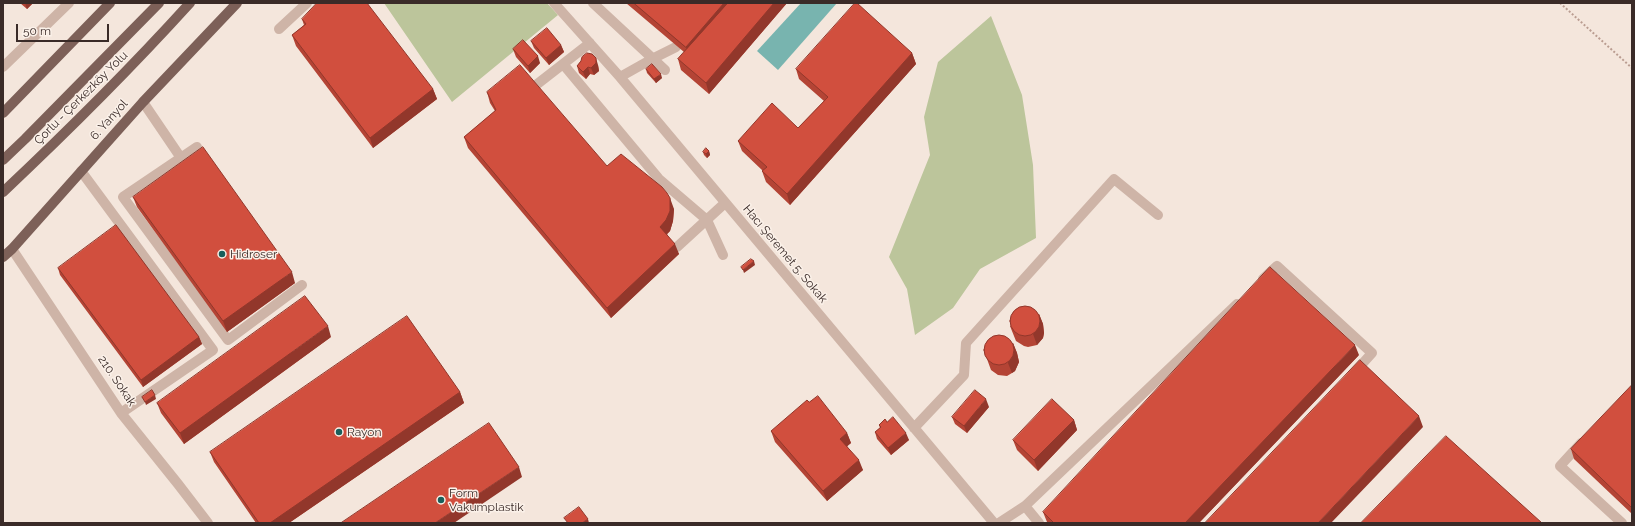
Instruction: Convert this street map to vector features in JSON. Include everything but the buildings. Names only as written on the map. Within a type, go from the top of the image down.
[{"type":"main road","points":[[3,113],[110,3]]},
{"type":"main road","name":"Çorlu - Çerkezköy Yolu","points":[[3,160],[59,106],[159,3]]},
{"type":"main road","name":"Çorlu - Çerkezköy Yolu","points":[[3,192],[42,156],[126,71],[190,3]]},
{"type":"main road","name":"6. Yanyol","points":[[3,256],[12,249],[143,102],[237,3]]},
{"type":"street","points":[[3,67],[69,3]]},
{"type":"street","points":[[279,29],[307,3]]},
{"type":"street","name":"Hacı Şeremet 5. Sokak","points":[[554,3],[620,77],[994,523]]},
{"type":"street","points":[[592,3],[665,70]]},
{"type":"street","points":[[620,77],[676,47],[694,27]]},
{"type":"street","points":[[536,85],[590,43]]},
{"type":"street","points":[[563,64],[659,179],[707,220],[723,255]]},
{"type":"street","points":[[143,102],[181,158]]},
{"type":"street","points":[[197,147],[123,197],[228,340],[302,285]]},
{"type":"street","points":[[81,171],[213,350],[122,412]]},
{"type":"street","points":[[914,428],[964,375],[966,343],[1114,179],[1158,215]]},
{"type":"street","points":[[677,247],[725,203]]},
{"type":"street","name":"210. Sokak","points":[[12,249],[122,412],[208,523]]},
{"type":"street","points":[[1254,288],[1277,266],[1372,353],[1345,382]]},
{"type":"street","points":[[999,523],[1025,506],[1242,298]]},
{"type":"street","points":[[1586,438],[1560,466],[1622,523]]},
{"type":"street","points":[[1025,506],[1039,523]]},
{"type":"path","points":[[1560,3],[1632,68]]},
{"type":"green space","points":[[384,3],[547,3],[558,15],[452,102]]},
{"type":"green space","points":[[991,16],[1022,95],[1033,165],[1036,238],[980,269],[953,308],[915,335],[907,289],[889,257],[930,155],[924,117],[938,62]]},
{"type":"water","points":[[801,3],[837,3],[778,70],[757,51]]},
{"type":"place","name":"Hidroser","points":[[222,254]]},
{"type":"place","name":"Rayon","points":[[339,432]]},
{"type":"place","name":"Form Vakumplastik","points":[[441,500]]}]
